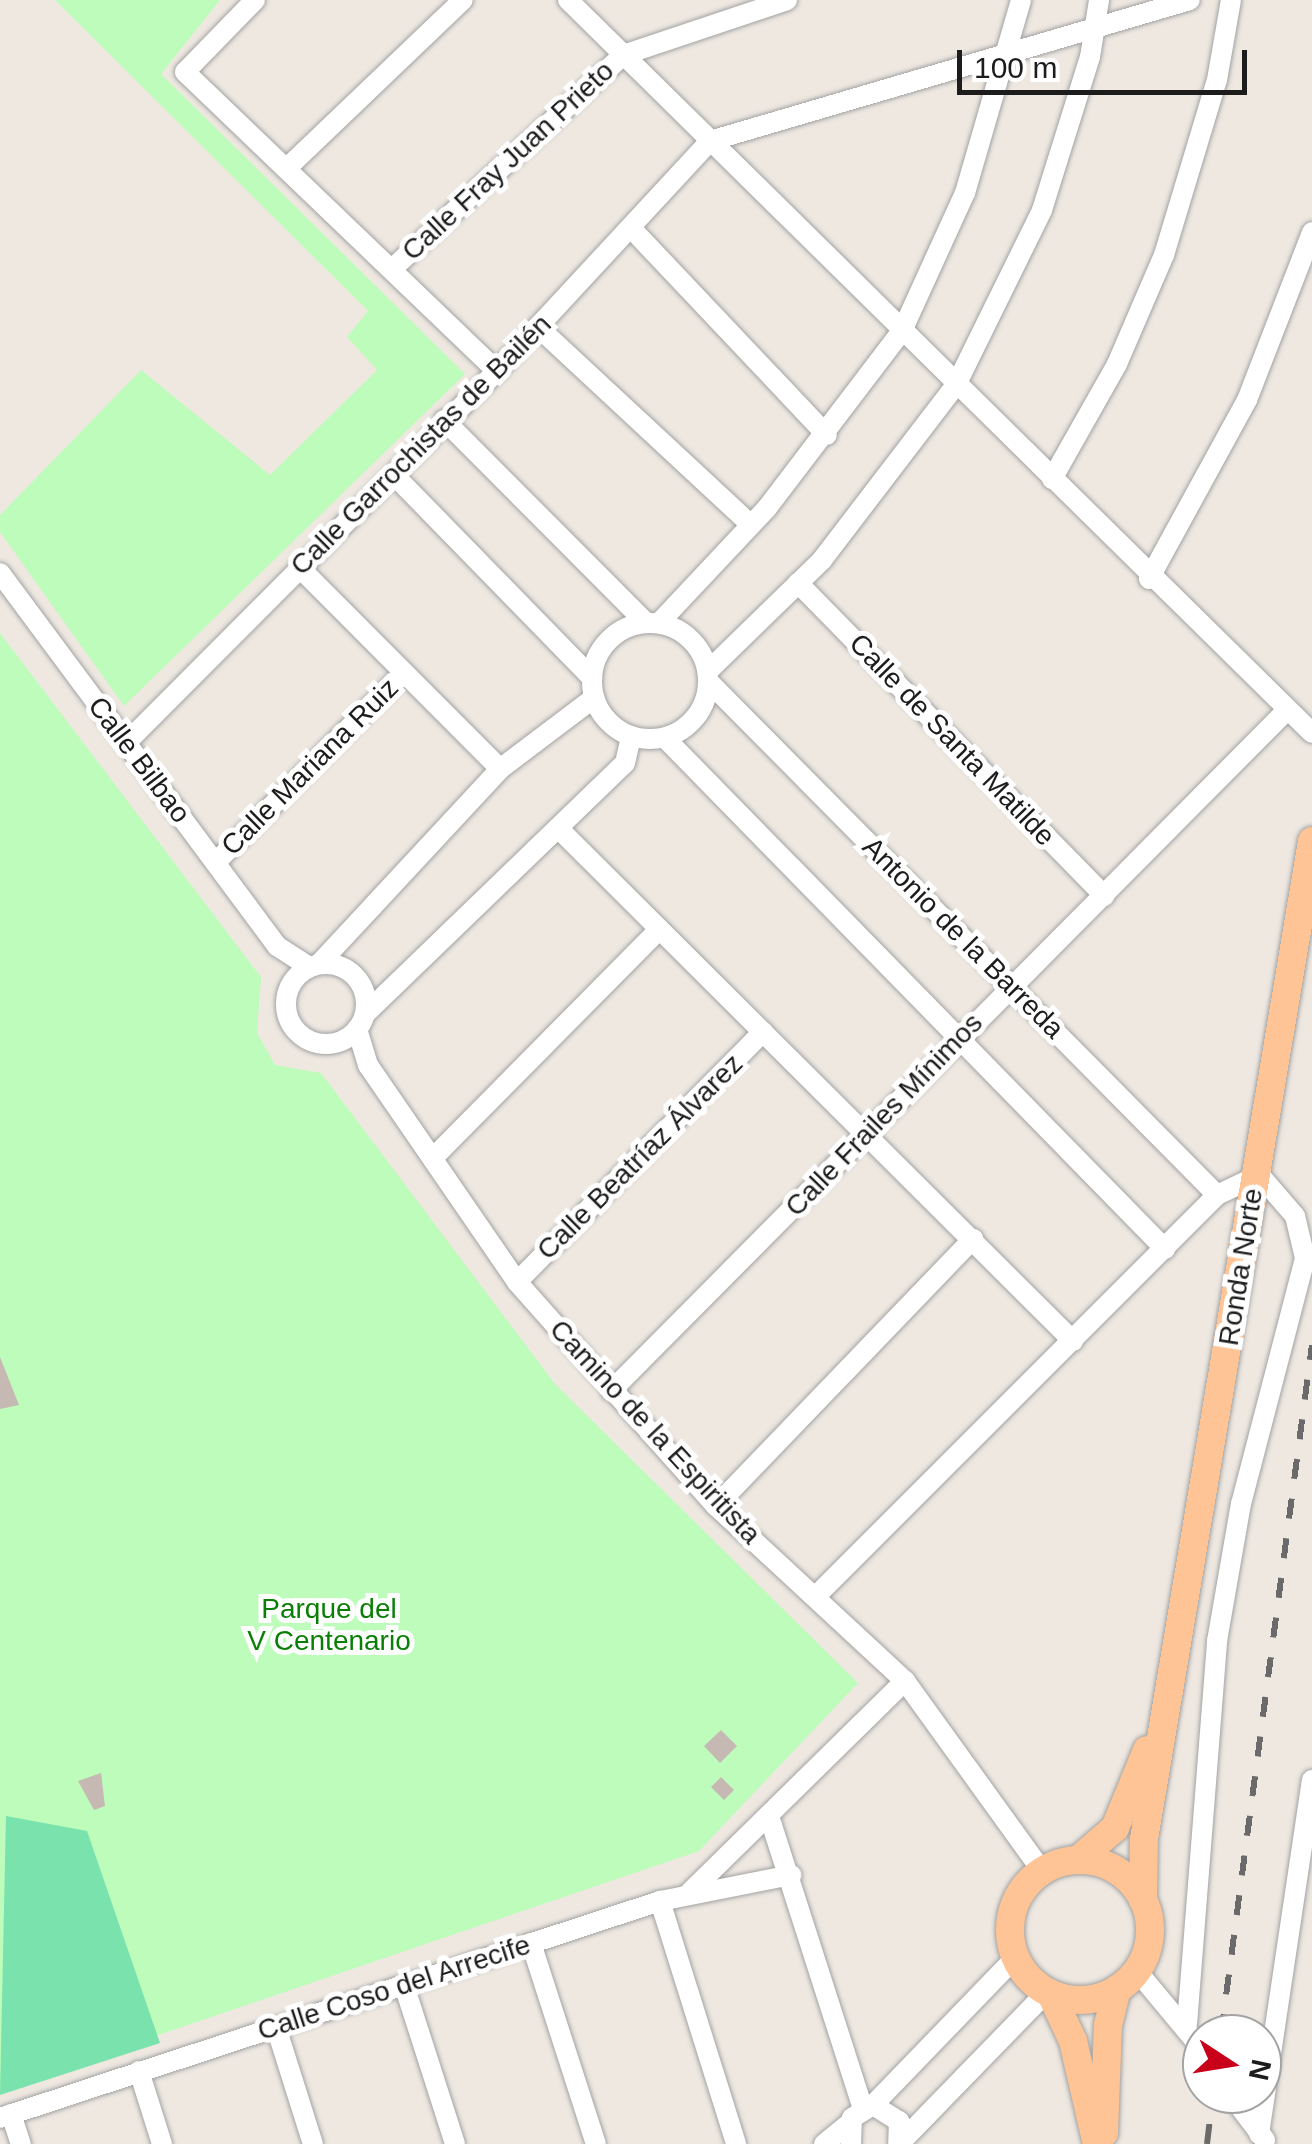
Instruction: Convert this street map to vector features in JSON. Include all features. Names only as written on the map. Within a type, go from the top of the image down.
[{"type":"main road","name":"Ronda Norte","points":[[1100,2144],[1108,2025],[1150,1936],[1144,1900],[1144,1839],[1312,842]]},
{"type":"main road","name":"Ronda Norte","points":[[1042,1871],[1078,1860],[1114,1828],[1168,1692]]},
{"type":"main road","points":[[1078,1860],[1117,1870],[1144,1900]]},
{"type":"main road","points":[[1016,1958],[1011,1919],[1042,1871]]},
{"type":"main road","name":"Ronda Norte","points":[[1016,1958],[1049,1993],[1072,2042],[1100,2144]]},
{"type":"main road","points":[[1049,1993],[1096,1998],[1127,1980]]},
{"type":"street","points":[[255,0],[185,72],[497,370]]},
{"type":"street","points":[[287,168],[463,0]]},
{"type":"street","points":[[568,0],[1149,580],[1284,712],[1312,733]]},
{"type":"street","points":[[624,55],[787,0]]},
{"type":"street","points":[[631,736],[624,763],[353,1028],[317,1043],[296,1031],[288,992],[500,769],[593,688],[603,647],[652,623],[749,524],[827,435],[902,331],[965,192],[1021,0]]},
{"type":"street","points":[[394,476],[593,688],[631,736],[665,738],[696,718],[708,677],[798,583],[956,385],[1042,210],[1096,25],[1099,0]]},
{"type":"street","points":[[710,141],[1190,0]]},
{"type":"street","points":[[1052,480],[1117,364],[1164,255],[1203,134],[1231,0]]},
{"type":"street","name":"Calle Fray Juan Prieto","points":[[393,268],[624,55]]},
{"type":"street","name":"Calle Garrochistas de Bailén","points":[[126,743],[497,370],[710,141]]},
{"type":"street","points":[[632,228],[827,435]]},
{"type":"street","points":[[1149,580],[1246,400],[1312,232]]},
{"type":"street","points":[[538,327],[749,524]]},
{"type":"street","points":[[444,420],[652,623],[691,639],[708,677]]},
{"type":"street","points":[[299,567],[500,769]]},
{"type":"street","name":"Calle Bilbao","points":[[0,573],[278,946],[288,992]]},
{"type":"street","name":"Calle de Santa Matilde","points":[[798,583],[1105,896]]},
{"type":"street","name":"Calle Mariana Ruiz","points":[[216,862],[404,673]]},
{"type":"street","name":"Antonio de la Barreda","points":[[708,677],[1217,1195]]},
{"type":"street","name":"Calle Frailes Mínimos","points":[[611,1391],[957,1037],[1105,896],[1284,712]]},
{"type":"street","points":[[665,738],[1165,1250]]},
{"type":"street","points":[[558,828],[1073,1341]]},
{"type":"street","points":[[432,1158],[660,929]]},
{"type":"street","name":"Calle Bilbao","points":[[278,946],[314,966]]},
{"type":"street","points":[[314,966],[358,980],[353,1028]]},
{"type":"street","name":"Camino de la Espiritista","points":[[353,1028],[368,1065],[516,1282],[716,1506],[905,1680],[1042,1871]]},
{"type":"street","name":"Calle Beatríaz Álvarez","points":[[516,1282],[763,1032]]},
{"type":"street","points":[[816,1596],[1217,1195],[1256,1174],[1295,1216],[1305,1258],[1241,1504],[1217,1641],[1187,2014]]},
{"type":"street","points":[[716,1506],[972,1239]]},
{"type":"street","points":[[690,1892],[905,1680]]},
{"type":"street","points":[[1264,2139],[1312,1780]]},
{"type":"street","points":[[769,1816],[792,1875],[859,2120]]},
{"type":"street","name":"Calle Coso del Arrecife","points":[[6,2116],[660,1901],[690,1892],[792,1875]]},
{"type":"street","points":[[660,1901],[736,2144]]},
{"type":"street","points":[[531,1943],[596,2144]]},
{"type":"street","points":[[824,2144],[859,2120],[1016,1958]]},
{"type":"street","points":[[1127,1980],[1182,2021]]},
{"type":"street","points":[[404,1985],[455,2144]]},
{"type":"street","points":[[898,2144],[1049,1993]]},
{"type":"street","points":[[276,2027],[313,2144]]},
{"type":"street","points":[[139,2071],[162,2144]]},
{"type":"street","points":[[1245,2114],[1264,2139]]},
{"type":"street","points":[[6,2116],[21,2144]]},
{"type":"street","points":[[859,2120],[899,2122],[898,2144]]},
{"type":"green space","points":[[55,0],[220,0],[161,74],[465,374],[124,706],[0,532],[0,515],[141,370],[270,475],[377,370],[347,337],[368,311]]},
{"type":"green space","name":"Parque del V Centenario","points":[[0,633],[261,977],[257,1033],[275,1065],[321,1073],[555,1384],[858,1683],[699,1851],[0,2089]]},
{"type":"green space","points":[[6,1816],[87,1831],[160,2043],[0,2095]]},
{"type":"building","points":[[0,1357],[19,1405],[0,1409]]},
{"type":"building","points":[[721,1730],[737,1746],[720,1763],[704,1746]]},
{"type":"building","points":[[101,1773],[105,1806],[94,1810],[78,1781]]},
{"type":"building","points":[[721,1777],[734,1790],[724,1800],[711,1787]]},
{"type":"railway","points":[[1224,2014],[1312,1345]]},
{"type":"railway","points":[[1207,2144],[1211,2114]]}]
